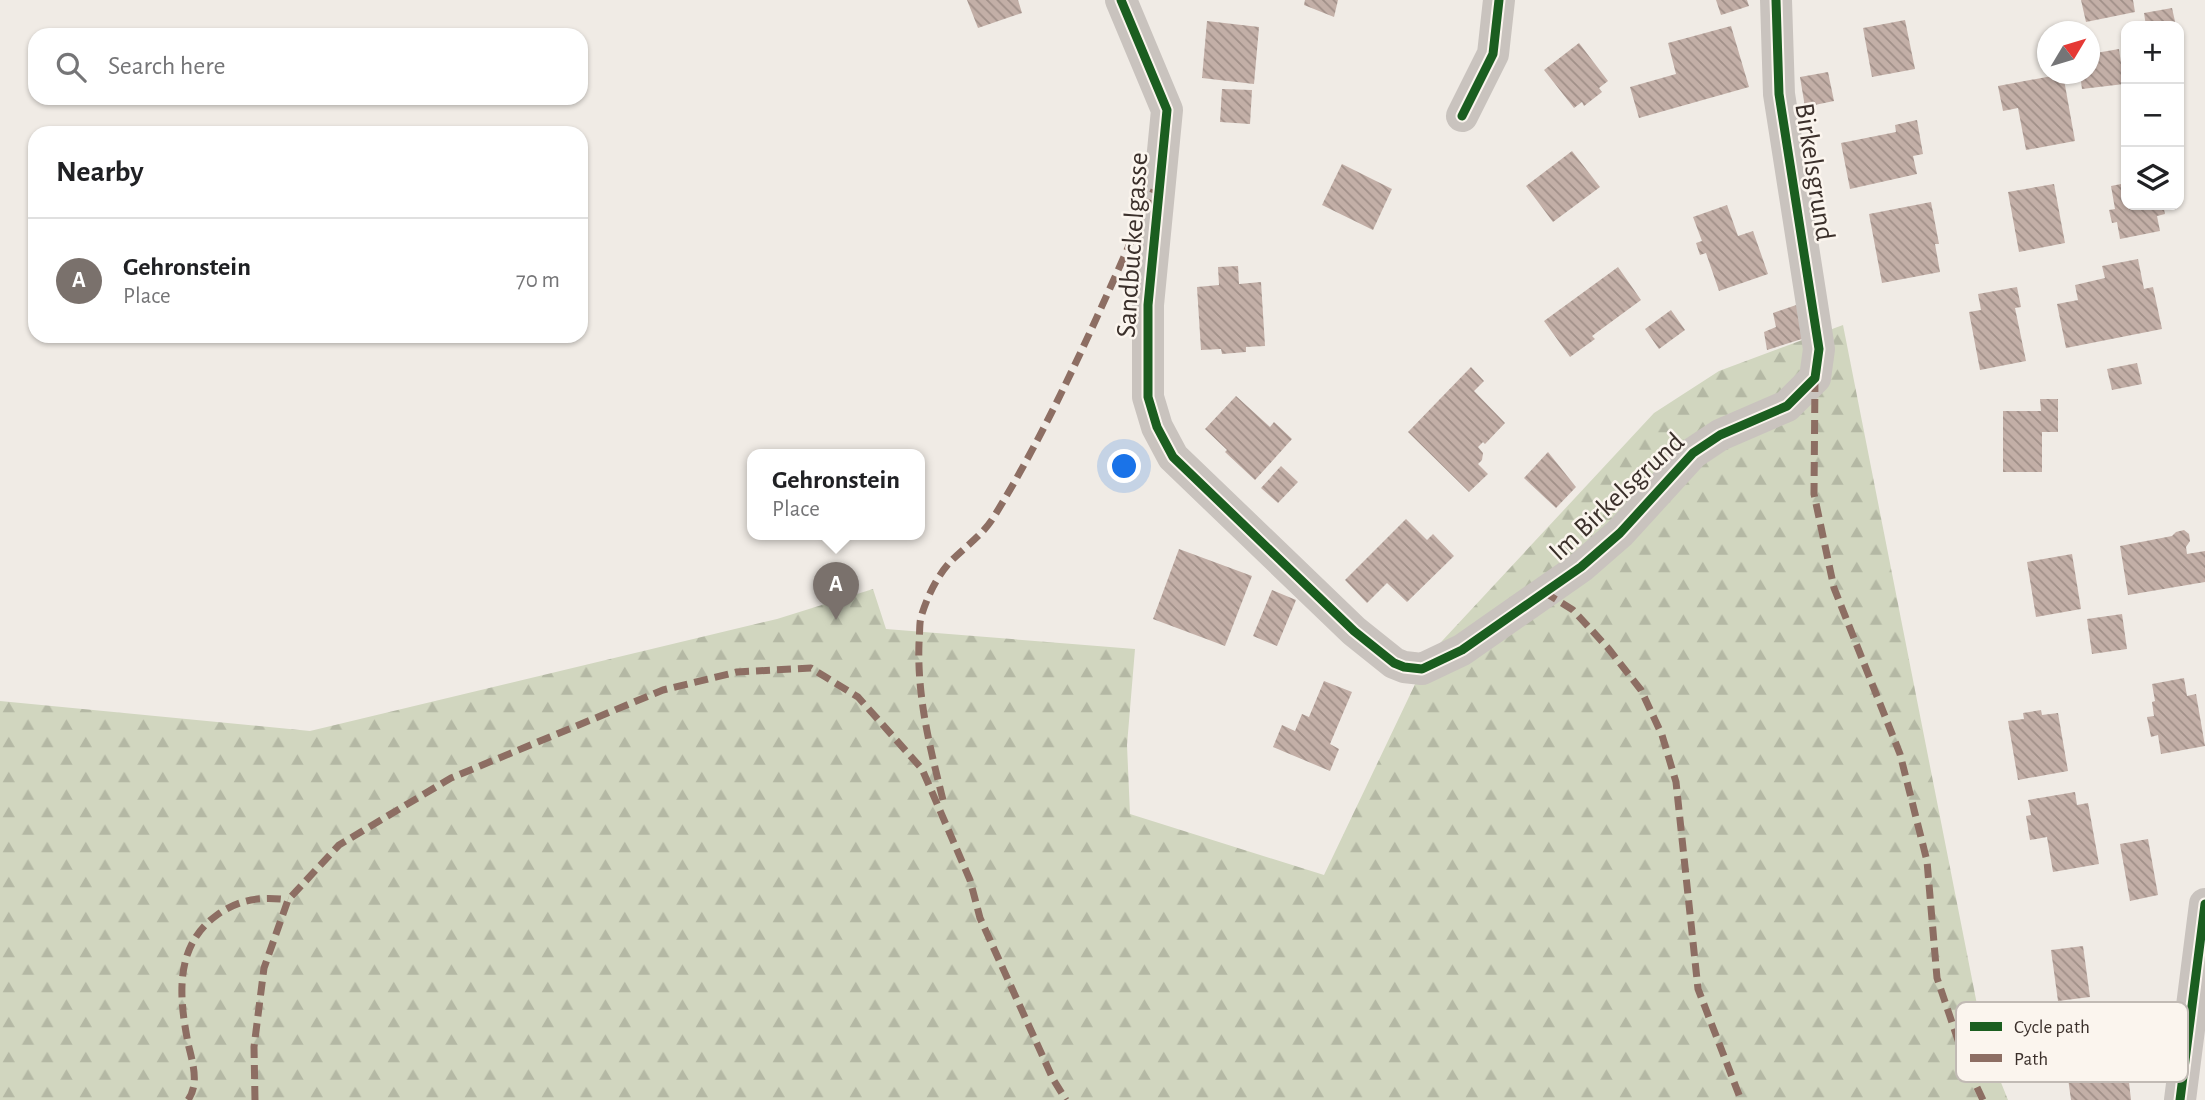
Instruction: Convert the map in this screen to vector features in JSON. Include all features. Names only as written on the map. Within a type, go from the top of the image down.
[{"type":"street","name":"Sandbuckelgasse","points":[[1121,0],[1167,110],[1148,305],[1148,397],[1157,427],[1173,457],[1354,631]]},
{"type":"street","points":[[1462,116],[1493,54],[1499,0]]},
{"type":"street","name":"Birkelsgrund","points":[[1776,0],[1779,94],[1819,349]]},
{"type":"street","name":"Im Birkelsgrund","points":[[1354,631],[1404,667],[1422,669],[1462,650],[1581,567],[1619,533],[1693,453],[1720,435],[1787,406],[1815,378],[1819,349]]},
{"type":"street","points":[[2188,1037],[2205,904]]},
{"type":"street","points":[[2180,1100],[2182,1082]]},
{"type":"green space","points":[[1843,325],[1977,1002],[1956,1002],[1956,1082],[2001,1082],[2008,1100],[0,1100],[0,701],[310,731],[777,619],[873,589],[886,629],[1135,649],[1127,745],[1130,814],[1324,875],[1429,655],[1654,413],[1719,371]]},
{"type":"building","points":[[967,0],[1018,0],[1022,13],[978,28]]},
{"type":"building","points":[[1305,0],[1338,0],[1334,17],[1304,5]]},
{"type":"building","points":[[1716,0],[1747,0],[1749,6],[1721,15]]},
{"type":"building","points":[[2081,0],[2133,0],[2135,12],[2086,21]]},
{"type":"building","points":[[2172,8],[2175,21],[2145,21],[2144,13]]},
{"type":"building","points":[[1905,20],[1915,69],[1872,77],[1863,28]]},
{"type":"building","points":[[1207,21],[1259,27],[1254,84],[1202,78]]},
{"type":"building","points":[[1731,26],[1749,87],[1639,118],[1630,87],[1676,74],[1668,43]]},
{"type":"building","points":[[1579,43],[1608,81],[1599,88],[1602,92],[1584,106],[1582,102],[1574,108],[1544,70]]},
{"type":"building","points":[[2119,49],[2121,84],[2082,89],[2081,84],[2100,84],[2100,52]]},
{"type":"building","points":[[1828,72],[1834,101],[1805,107],[1800,77]]},
{"type":"building","points":[[2037,79],[2037,84],[2065,84],[2075,141],[2026,150],[2018,108],[2003,111],[1998,86]]},
{"type":"building","points":[[1222,89],[1252,90],[1250,124],[1220,122]]},
{"type":"building","points":[[1917,120],[1923,154],[1913,156],[1917,174],[1850,189],[1841,143],[1896,132],[1895,125]]},
{"type":"building","points":[[1572,151],[1600,187],[1553,222],[1526,186]]},
{"type":"building","points":[[1342,164],[1392,189],[1373,230],[1322,205]]},
{"type":"building","points":[[2054,184],[2065,243],[2019,252],[2008,192]]},
{"type":"building","points":[[2121,184],[2121,210],[2164,210],[2165,214],[2157,216],[2160,231],[2120,239],[2117,222],[2112,223],[2109,210],[2115,209],[2111,186]]},
{"type":"building","points":[[1931,202],[1939,244],[1935,244],[1940,272],[1882,283],[1869,214]]},
{"type":"building","points":[[1727,205],[1738,236],[1753,231],[1768,274],[1719,291],[1706,253],[1700,255],[1696,243],[1702,241],[1693,217]]},
{"type":"building","points":[[2138,259],[2144,289],[2153,287],[2162,329],[2066,348],[2057,304],[2078,300],[2075,285],[2105,278],[2102,266]]},
{"type":"building","points":[[1238,266],[1239,284],[1261,282],[1265,346],[1246,347],[1246,352],[1222,354],[1221,349],[1201,350],[1197,287],[1219,285],[1218,267]]},
{"type":"building","points":[[1618,267],[1641,300],[1592,336],[1595,339],[1570,357],[1544,321]]},
{"type":"building","points":[[2017,287],[2021,307],[2015,308],[2026,361],[1980,370],[1969,312],[1981,310],[1978,294]]},
{"type":"building","points":[[1802,303],[1808,337],[1767,350],[1764,332],[1776,327],[1773,313]]},
{"type":"building","points":[[1671,310],[1685,330],[1659,349],[1645,329]]},
{"type":"building","points":[[2137,363],[2142,384],[2112,390],[2107,369]]},
{"type":"building","points":[[1471,367],[1484,381],[1474,391],[1505,423],[1485,444],[1483,442],[1478,447],[1483,453],[1478,464],[1488,474],[1469,492],[1408,432]]},
{"type":"building","points":[[1236,396],[1270,427],[1274,422],[1292,439],[1255,480],[1205,429]]},
{"type":"building","points":[[2040,399],[2058,399],[2058,432],[2042,432],[2042,472],[2003,472],[2003,411],[2041,411]]},
{"type":"building","points":[[1548,452],[1576,487],[1556,508],[1524,478]]},
{"type":"building","points":[[1281,466],[1298,482],[1278,503],[1261,488]]},
{"type":"building","points":[[1406,519],[1427,540],[1433,534],[1454,556],[1407,602],[1387,583],[1367,603],[1345,580]]},
{"type":"building","points":[[2184,530],[2189,534],[2190,541],[2186,547],[2187,554],[2205,551],[2205,582],[2128,595],[2120,546],[2172,536]]},
{"type":"building","points":[[1179,549],[1252,576],[1225,646],[1153,619]]},
{"type":"building","points":[[2072,554],[2081,609],[2036,617],[2027,562]]},
{"type":"building","points":[[1272,590],[1296,600],[1277,646],[1253,636]]},
{"type":"building","points":[[2122,614],[2127,649],[2092,654],[2087,619]]},
{"type":"building","points":[[2184,678],[2187,696],[2196,694],[2205,746],[2161,754],[2158,735],[2151,737],[2147,717],[2154,716],[2152,684]]},
{"type":"building","points":[[1324,681],[1352,692],[1330,744],[1339,749],[1330,771],[1273,747],[1282,725],[1295,731],[1302,714],[1309,717]]},
{"type":"building","points":[[2041,710],[2042,715],[2058,713],[2068,771],[2018,780],[2008,721],[2024,719],[2023,713]]},
{"type":"building","points":[[2075,792],[2077,805],[2088,803],[2099,864],[2053,872],[2047,837],[2030,840],[2026,816],[2031,815],[2028,800]]},
{"type":"building","points":[[2148,839],[2158,895],[2130,901],[2120,844]]},
{"type":"building","points":[[2083,946],[2090,997],[2058,1001],[2051,950]]},
{"type":"building","points":[[2069,1082],[2129,1082],[2131,1100],[2071,1100]]},
{"type":"marked path","points":[[943,800],[922,703],[919,643],[923,609],[941,573],[991,522],[1018,476],[1079,355],[1154,190]]},
{"type":"marked path","points":[[1815,378],[1814,494],[1834,588],[1900,754],[1927,861],[1937,978],[1956,1034]]},
{"type":"marked path","points":[[1544,592],[1573,610],[1608,648],[1641,690],[1662,735],[1676,782],[1698,989],[1741,1100]]},
{"type":"marked path","points":[[255,1100],[254,1047],[264,968],[288,900],[339,845],[451,778],[663,690],[737,672],[811,668],[858,697],[922,769],[970,880],[980,918],[1053,1079],[1066,1100]]},
{"type":"marked path","points":[[188,1100],[194,1086],[194,1072],[185,1026],[182,990],[183,973],[193,942],[217,915],[234,905],[269,898],[288,900]]},
{"type":"marked path","points":[[1974,1082],[1983,1100]]},
{"type":"cycle path","points":[[1121,0],[1167,110],[1148,305],[1148,397],[1157,427],[1173,457],[1354,631],[1394,663],[1422,669],[1462,650],[1581,567],[1620,533],[1693,453],[1720,435],[1787,406],[1815,378],[1819,349],[1779,94],[1776,0]]},
{"type":"cycle path","points":[[1462,116],[1493,54],[1499,0]]},
{"type":"cycle path","points":[[2188,1037],[2205,904]]},
{"type":"cycle path","points":[[2180,1100],[2182,1082]]},
{"type":"place","name":"Gehronstein","points":[[836,620]]}]
